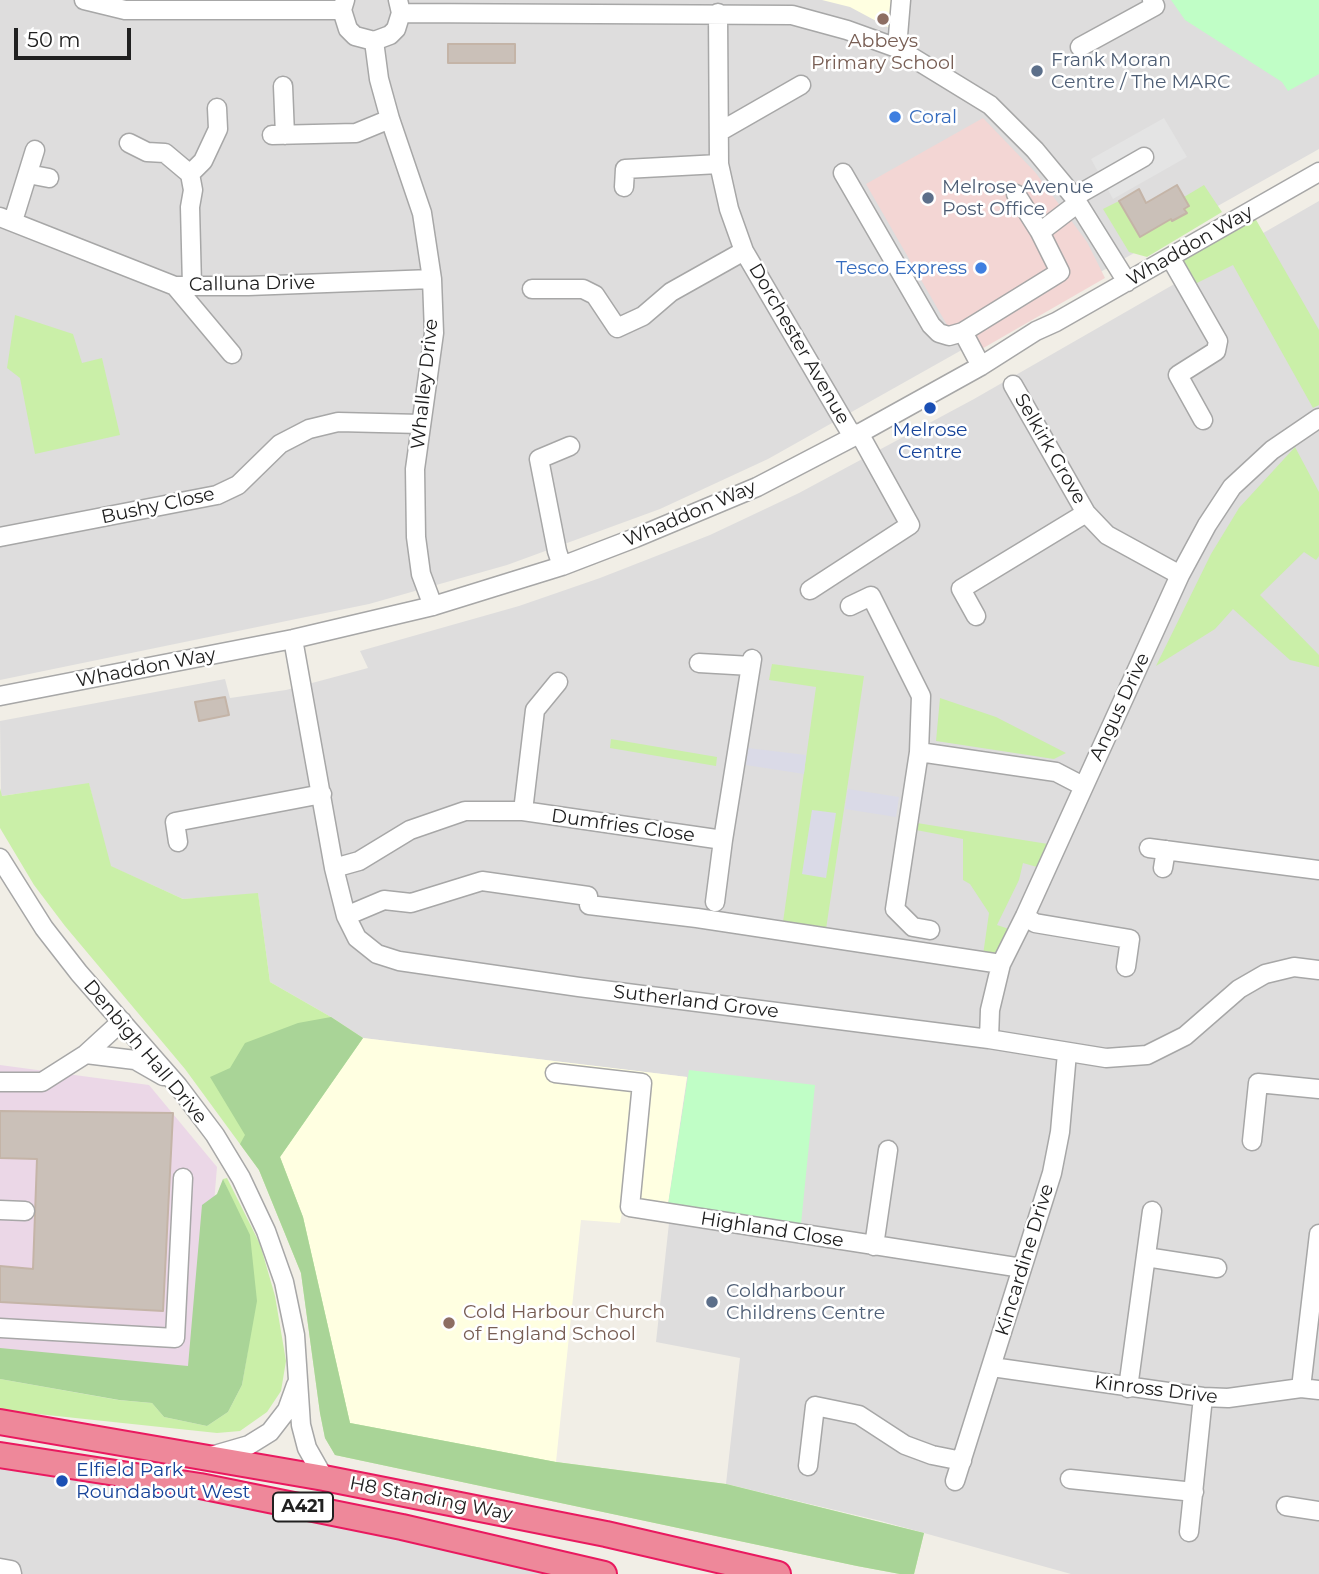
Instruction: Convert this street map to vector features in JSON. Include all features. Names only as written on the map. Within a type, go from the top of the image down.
[{"type":"highway","name":"H8 Standing Way","points":[[0,1422],[324,1478],[606,1534],[778,1574]]},
{"type":"highway","name":"H8 Standing Way","points":[[0,1455],[200,1486],[402,1527],[604,1574]]},
{"type":"street","points":[[84,0],[125,10],[185,5],[344,5],[348,29],[355,36],[374,41],[390,35],[400,21],[399,6],[584,7],[792,15],[847,30],[897,48],[990,105],[1035,150],[1076,200],[1127,282]]},
{"type":"street","points":[[897,48],[901,0]]},
{"type":"street","points":[[1080,47],[1153,3]]},
{"type":"street","name":"Dorchester Avenue","points":[[718,13],[719,164],[729,209],[744,251],[910,526],[810,590]]},
{"type":"street","name":"Whalley Drive","points":[[374,41],[379,79],[390,119],[422,213],[432,279],[435,332],[415,469],[416,537],[421,574],[433,606]]},
{"type":"street","points":[[719,132],[801,85]]},
{"type":"street","points":[[283,86],[278,135],[356,133],[390,119]]},
{"type":"street","points":[[190,174],[203,161],[218,129],[217,108]]},
{"type":"street","points":[[129,143],[147,152],[165,153],[190,174],[193,190],[184,286],[232,354]]},
{"type":"street","points":[[6,219],[28,174],[35,150]]},
{"type":"street","points":[[1040,232],[1076,200],[1144,157]]},
{"type":"street","points":[[624,187],[625,169],[719,164]]},
{"type":"street","name":"Whaddon Way","points":[[0,696],[293,639],[433,606],[562,566],[635,538],[757,487],[856,435],[1319,172]]},
{"type":"street","points":[[842,173],[932,325],[939,333],[949,336],[963,332],[1060,272],[1040,232],[1016,194]]},
{"type":"street","points":[[28,174],[49,178]]},
{"type":"street","name":"Calluna Drive","points":[[6,219],[184,286],[432,279]]},
{"type":"street","name":"Dorchester Avenue","points":[[532,289],[583,289],[595,295],[617,328],[643,316],[671,292],[744,251]]},
{"type":"street","points":[[1170,257],[1218,341],[1216,351],[1178,376],[1203,420]]},
{"type":"street","points":[[963,332],[981,366]]},
{"type":"street","name":"Selkirk Grove","points":[[1013,385],[1086,513],[1107,535],[1180,575]]},
{"type":"street","name":"Angus Drive","points":[[989,1039],[990,1010],[1000,964],[1026,916],[1180,575],[1207,524],[1232,487],[1272,450],[1319,418]]},
{"type":"street","name":"Bushy Close","points":[[0,537],[217,495],[238,485],[280,444],[309,429],[338,422],[421,424]]},
{"type":"street","points":[[562,566],[539,459],[570,446]]},
{"type":"street","name":"Selkirk Grove","points":[[976,616],[961,589],[1086,513]]},
{"type":"street","points":[[850,606],[871,596],[921,696],[919,752],[895,909],[913,926],[930,930]]},
{"type":"street","name":"Sutherland Grove","points":[[293,639],[334,868],[346,916],[357,938],[377,954],[399,961],[579,987],[989,1039],[1106,1058],[1146,1055],[1185,1036],[1239,989],[1265,974],[1294,967],[1319,970]]},
{"type":"street","name":"Dumfries Close","points":[[699,663],[752,662],[715,902]]},
{"type":"street","name":"Dumfries Close","points":[[523,811],[535,710],[558,682]]},
{"type":"street","points":[[919,752],[1056,772],[1083,786]]},
{"type":"street","points":[[178,842],[175,822],[322,794]]},
{"type":"street","name":"Dumfries Close","points":[[334,868],[359,861],[410,831],[465,811],[523,811],[723,840]]},
{"type":"street","points":[[1159,855],[1319,870]]},
{"type":"street","name":"Denbigh Hall Drive","points":[[0,858],[44,928],[79,974],[178,1086],[215,1135],[234,1167],[266,1231],[284,1282],[295,1335],[301,1425],[307,1448],[324,1478]]},
{"type":"street","points":[[346,916],[384,900],[411,902],[482,881],[589,896],[589,905],[697,918],[1000,964]]},
{"type":"street","points":[[1026,916],[1035,923],[1130,939],[1126,967]]},
{"type":"street","points":[[0,1082],[42,1082],[86,1054],[122,1021]]},
{"type":"street","name":"Kincardine Drive","points":[[955,1481],[1052,1174],[1060,1132],[1067,1053]]},
{"type":"street","points":[[86,1054],[135,1060],[178,1086]]},
{"type":"street","name":"Highland Close","points":[[555,1073],[642,1083],[631,1207],[670,1213],[687,1225],[874,1246],[1022,1268]]},
{"type":"street","points":[[1252,1140],[1258,1083],[1319,1089]]},
{"type":"street","points":[[874,1246],[888,1150]]},
{"type":"street","points":[[0,1328],[175,1338],[183,1178]]},
{"type":"street","points":[[0,1210],[25,1211]]},
{"type":"street","points":[[1128,1388],[1152,1211]]},
{"type":"street","points":[[1310,1389],[1319,1234]]},
{"type":"street","points":[[1146,1257],[1217,1268]]},
{"type":"street","name":"Kinross Drive","points":[[992,1367],[1203,1397],[1228,1398],[1310,1389]]},
{"type":"street","name":"Denbigh Hall Drive","points":[[205,1458],[249,1446],[270,1432],[287,1410],[299,1378]]},
{"type":"street","points":[[1189,1532],[1203,1397]]},
{"type":"street","points":[[808,1466],[816,1406],[859,1415],[905,1445],[932,1455],[962,1461]]},
{"type":"street","points":[[1070,1479],[1194,1492]]},
{"type":"street","points":[[1286,1506],[1319,1511]]},
{"type":"street","points":[[0,1568],[10,1570],[12,1574]]},
{"type":"shaded area","points":[[0,0],[1319,0],[1319,149],[768,459],[660,509],[507,565],[369,604],[0,680]]},
{"type":"shaded area","name":"Abbeys Primary School","points":[[822,0],[896,0],[893,30],[850,7]]},
{"type":"shaded area","points":[[983,118],[1035,172],[1087,242],[1105,278],[966,358],[866,184]]},
{"type":"shaded area","points":[[1164,118],[1187,157],[1113,199],[1091,159]]},
{"type":"shaded area","points":[[1319,201],[1319,1574],[1071,1574],[881,1521],[726,1484],[740,1358],[656,1342],[670,1214],[667,1210],[687,1077],[363,1038],[270,982],[258,894],[183,899],[110,866],[89,784],[1,796],[0,721],[225,679],[230,698],[286,690],[368,668],[360,651],[519,606],[710,535],[799,493],[974,399]]},
{"type":"shaded area","points":[[748,748],[806,755],[804,774],[746,765]]},
{"type":"shaded area","points":[[848,789],[899,797],[896,817],[845,809]]},
{"type":"shaded area","points":[[812,810],[836,813],[826,878],[802,874]]},
{"type":"shaded area","name":"Cold Harbour Church of England School","points":[[363,1038],[687,1077],[667,1210],[624,1203],[620,1223],[581,1220],[556,1462],[350,1423],[303,1217],[280,1157]]},
{"type":"shaded area","points":[[0,1065],[149,1085],[217,1167],[200,1372],[0,1355]]},
{"type":"shaded area","points":[[0,1455],[604,1574],[0,1574]]},
{"type":"green space","points":[[1171,0],[1319,0],[1319,74],[1288,91],[1282,82],[1185,20]]},
{"type":"green space","points":[[1204,185],[1222,212],[1147,257],[1129,252],[1103,209],[1119,201],[1140,236],[1169,216],[1173,221],[1186,213],[1184,209],[1189,205],[1184,197]]},
{"type":"green space","points":[[1255,218],[1319,330],[1319,405],[1313,408],[1233,265],[1195,284],[1181,260]]},
{"type":"green space","points":[[15,315],[73,334],[82,363],[102,358],[120,435],[35,454],[20,378],[7,368]]},
{"type":"green space","points":[[1295,447],[1319,492],[1319,556],[1316,560],[1304,552],[1260,595],[1319,655],[1319,667],[1290,660],[1233,609],[1215,629],[1156,666],[1211,554],[1239,508]]},
{"type":"green space","points":[[772,664],[864,676],[826,929],[783,922],[816,687],[769,680]]},
{"type":"green space","points":[[940,698],[996,717],[1066,753],[1054,759],[936,741]]},
{"type":"green space","points":[[611,739],[717,757],[716,766],[610,748]]},
{"type":"green space","points":[[89,783],[111,866],[183,899],[258,893],[270,982],[363,1038],[280,1157],[303,1217],[350,1423],[556,1462],[726,1484],[924,1533],[914,1574],[857,1566],[335,1455],[325,1438],[320,1413],[301,1273],[259,1170],[185,1069],[65,926],[34,885],[0,828],[0,788],[2,796]]},
{"type":"green space","points":[[917,823],[1048,844],[1037,867],[1023,863],[1019,880],[997,925],[1009,929],[996,958],[983,955],[989,913],[970,884],[963,880],[963,839],[916,830]]},
{"type":"green space","points":[[331,1017],[363,1038],[280,1157],[303,1217],[350,1423],[556,1462],[726,1484],[924,1533],[914,1574],[857,1566],[335,1455],[325,1438],[320,1413],[301,1273],[259,1170],[240,1144],[245,1135],[210,1077],[230,1068],[245,1043],[298,1023]]},
{"type":"green space","points":[[689,1070],[815,1085],[801,1224],[668,1205]]},
{"type":"green space","points":[[227,1178],[260,1244],[275,1296],[286,1361],[281,1391],[267,1412],[240,1431],[217,1433],[0,1410],[0,1379],[118,1400],[152,1403],[164,1417],[207,1426],[228,1412],[242,1385],[248,1349],[230,1195],[223,1179]]},
{"type":"green space","points":[[223,1179],[250,1235],[257,1301],[242,1385],[228,1412],[207,1426],[164,1417],[152,1403],[119,1400],[0,1379],[0,1348],[188,1366],[202,1205],[217,1194]]},
{"type":"building","points":[[448,44],[515,44],[515,63],[448,63]]},
{"type":"building","points":[[1177,185],[1189,206],[1184,209],[1187,213],[1140,237],[1119,201],[1139,189],[1146,203]]},
{"type":"building","points":[[225,697],[229,715],[199,721],[195,702]]},
{"type":"building","points":[[0,1111],[173,1113],[163,1311],[0,1302],[0,1266],[33,1269],[37,1159],[0,1158]]},
{"type":"place","name":"Abbeys Primary School","points":[[883,19]]},
{"type":"place","name":"Frank Moran Centre / The MARC","points":[[1037,71]]},
{"type":"place","name":"Coral","points":[[895,117]]},
{"type":"place","name":"Melrose Avenue Post Office","points":[[928,198]]},
{"type":"place","name":"Tesco Express","points":[[981,268]]},
{"type":"place","name":"Melrose Centre","points":[[930,408]]},
{"type":"place","name":"Coldharbour Childrens Centre","points":[[712,1302]]},
{"type":"place","name":"Cold Harbour Church of England School","points":[[449,1323]]},
{"type":"place","name":"Elfield Park Roundabout West","points":[[62,1481]]}]
